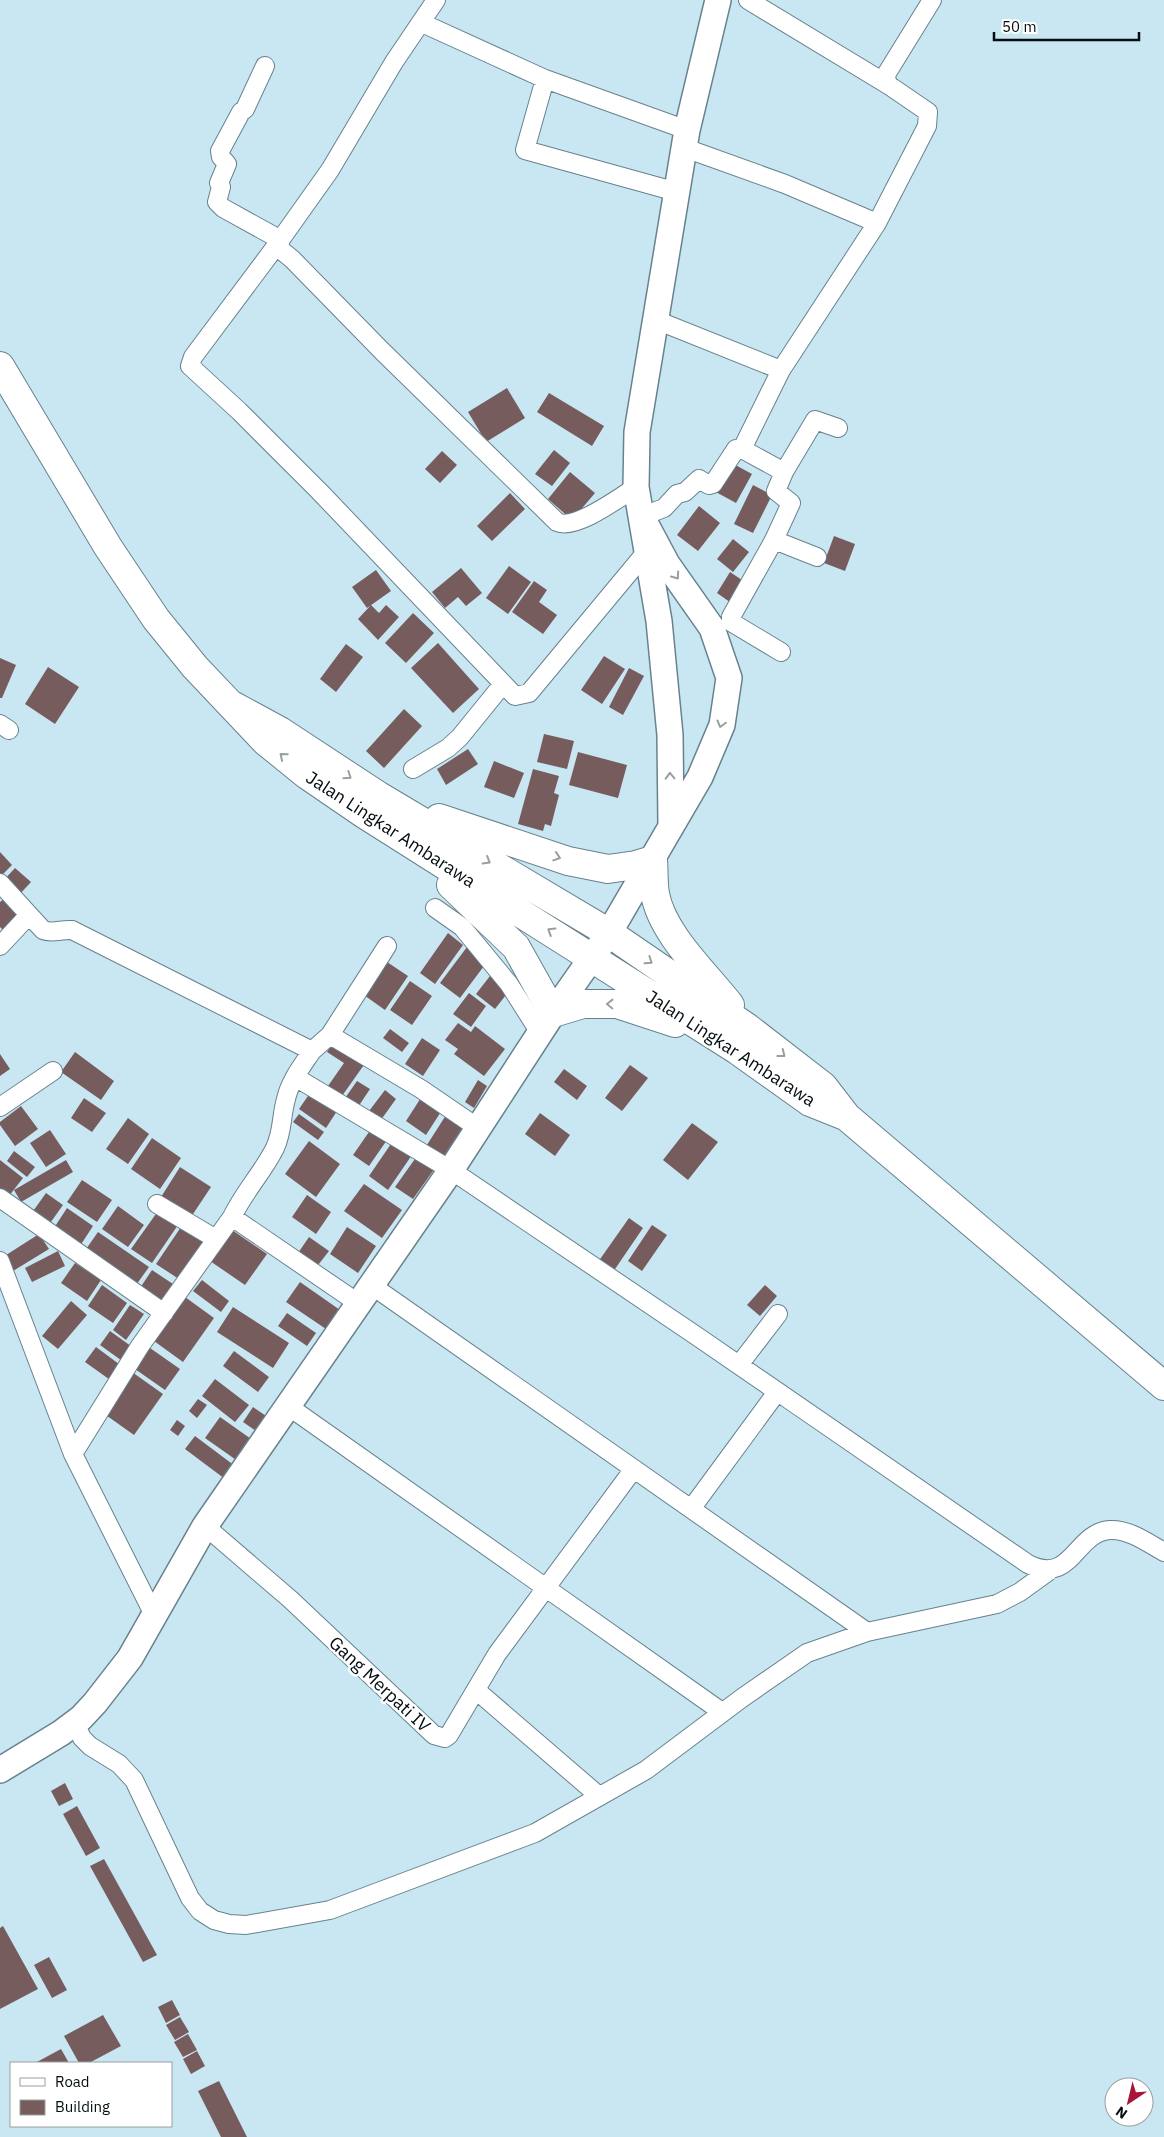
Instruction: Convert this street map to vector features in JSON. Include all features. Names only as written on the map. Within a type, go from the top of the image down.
[{"type":"highway","name":"Jalan Lingkar Ambarawa","points":[[0,366],[108,547],[156,619],[195,667],[232,704],[280,730],[372,805],[592,957],[742,1039],[823,1086],[847,1116],[1164,1386]]},
{"type":"highway","name":"Jalan Lingkar Ambarawa","points":[[372,805],[609,933],[742,1039]]},
{"type":"highway","points":[[372,805],[568,861],[608,869],[636,865],[653,860],[655,895],[665,920],[742,1039]]},
{"type":"highway","points":[[372,805],[516,947],[547,1023],[584,1004],[618,1004],[742,1039]]},
{"type":"main road","points":[[671,825],[668,716],[659,621],[643,517],[636,487],[638,432],[686,139],[718,0]]},
{"type":"main road","points":[[0,1770],[75,1723],[111,1684],[130,1658],[205,1526],[451,1170],[547,1023],[609,933],[700,777],[722,725],[729,678],[712,628],[667,564],[643,517]]},
{"type":"street","points":[[436,0],[422,24],[394,62],[330,170],[279,243],[193,357],[190,366],[239,411],[319,491],[515,696],[529,693],[647,551]]},
{"type":"street","points":[[742,449],[781,370],[877,223],[928,126],[928,112],[924,109],[890,86],[748,0]]},
{"type":"street","points":[[890,86],[886,81],[887,73],[932,0]]},
{"type":"street","points":[[422,24],[877,223]]},
{"type":"street","points":[[265,66],[245,109],[241,112],[220,151],[221,157],[227,164],[219,183],[221,188],[217,202],[279,243],[292,259],[382,351],[557,522],[569,524],[580,520],[636,487]]},
{"type":"street","points":[[545,79],[525,150],[677,192]]},
{"type":"street","points":[[656,320],[781,370]]},
{"type":"street","points":[[781,652],[731,622],[730,617],[774,540],[790,503],[776,491],[784,472],[814,420],[838,428]]},
{"type":"street","points":[[643,517],[664,508],[677,494],[685,492],[694,481],[699,479],[709,485],[713,484],[736,449],[742,449],[784,472]]},
{"type":"street","points":[[774,540],[817,557]]},
{"type":"street","points":[[414,769],[448,748],[460,737],[502,684]]},
{"type":"street","points":[[0,884],[28,916],[48,932],[64,929],[72,930],[312,1051]]},
{"type":"street","points":[[435,908],[462,927],[508,984],[547,1023]]},
{"type":"street","points":[[0,946],[28,916]]},
{"type":"street","points":[[73,1454],[140,1346],[232,1216],[243,1195],[275,1148],[282,1132],[285,1101],[295,1077],[312,1051],[330,1035],[387,946]]},
{"type":"street","points":[[330,1035],[404,1079],[478,1128]]},
{"type":"street","points":[[0,1107],[53,1071]]},
{"type":"street","points":[[295,1077],[451,1170],[1028,1564],[1049,1571]]},
{"type":"street","points":[[0,1198],[164,1313]]},
{"type":"street","points":[[157,1204],[216,1239]]},
{"type":"street","points":[[232,1216],[365,1294],[691,1509],[867,1632]]},
{"type":"street","points":[[0,1261],[73,1454],[154,1615]]},
{"type":"street","points":[[739,1365],[778,1314]]},
{"type":"street","points":[[691,1509],[777,1392]]},
{"type":"street","points":[[288,1406],[722,1712]]},
{"type":"street","name":"Gang Merpati IV","points":[[205,1526],[290,1599],[434,1735],[445,1738],[450,1735],[497,1654],[633,1470]]},
{"type":"street","points":[[75,1723],[82,1738],[90,1746],[119,1764],[134,1780],[190,1898],[200,1911],[214,1920],[228,1924],[246,1924],[330,1910],[535,1832],[646,1770],[722,1712],[807,1653],[867,1632],[998,1604],[1020,1592],[1049,1571],[1060,1567],[1097,1534],[1110,1530],[1125,1532],[1164,1552]]},
{"type":"street","points":[[476,1690],[599,1796]]},
{"type":"building","points":[[507,388],[525,418],[486,442],[468,412]]},
{"type":"building","points":[[549,393],[604,426],[592,446],[537,412]]},
{"type":"building","points":[[554,450],[570,463],[552,486],[535,474]]},
{"type":"building","points":[[442,451],[457,465],[440,483],[425,469]]},
{"type":"building","points":[[730,462],[752,474],[736,503],[714,491]]},
{"type":"building","points":[[570,472],[595,493],[572,520],[548,499]]},
{"type":"building","points":[[753,485],[772,495],[753,533],[734,524]]},
{"type":"building","points":[[510,493],[525,509],[492,541],[477,526]]},
{"type":"building","points":[[699,506],[720,523],[698,551],[677,535]]},
{"type":"building","points":[[834,536],[855,544],[845,571],[824,563]]},
{"type":"building","points":[[733,539],[749,552],[733,572],[717,559]]},
{"type":"building","points":[[509,566],[531,582],[508,614],[486,598]]},
{"type":"building","points":[[461,568],[482,593],[466,606],[458,597],[445,608],[432,592]]},
{"type":"building","points":[[376,570],[391,591],[367,608],[352,587]]},
{"type":"building","points":[[730,572],[748,584],[734,605],[717,593]]},
{"type":"building","points":[[534,581],[547,590],[539,602],[557,615],[543,634],[512,612]]},
{"type":"building","points":[[371,605],[379,613],[386,605],[399,617],[378,640],[358,619]]},
{"type":"building","points":[[413,613],[434,633],[406,663],[385,643]]},
{"type":"building","points":[[438,643],[479,689],[453,713],[411,668]]},
{"type":"building","points":[[346,644],[363,657],[336,692],[320,679]]},
{"type":"building","points":[[604,656],[625,669],[602,704],[581,690]]},
{"type":"building","points":[[0,658],[16,665],[2,698],[0,698]]},
{"type":"building","points":[[48,667],[79,687],[55,724],[25,704]]},
{"type":"building","points":[[629,668],[644,676],[623,715],[609,707]]},
{"type":"building","points":[[404,709],[422,726],[384,768],[366,751]]},
{"type":"building","points":[[544,734],[574,741],[567,769],[537,762]]},
{"type":"building","points":[[468,749],[478,764],[446,785],[437,769]]},
{"type":"building","points":[[578,752],[627,765],[618,798],[569,785]]},
{"type":"building","points":[[494,761],[524,773],[514,798],[484,787]]},
{"type":"building","points":[[533,769],[559,776],[554,793],[559,795],[551,826],[545,824],[543,831],[518,824]]},
{"type":"building","points":[[0,852],[12,865],[2,875],[0,873]]},
{"type":"building","points":[[15,868],[31,882],[19,895],[3,881]]},
{"type":"building","points":[[6,897],[24,915],[6,933],[0,927],[0,902]]},
{"type":"building","points":[[448,933],[463,945],[435,984],[420,973]]},
{"type":"building","points":[[467,947],[487,962],[460,998],[440,983]]},
{"type":"building","points":[[384,960],[408,976],[385,1010],[361,993]]},
{"type":"building","points":[[490,976],[509,991],[495,1009],[476,994]]},
{"type":"building","points":[[410,981],[432,996],[412,1025],[390,1010]]},
{"type":"building","points":[[469,993],[486,1006],[471,1027],[453,1014]]},
{"type":"building","points":[[458,1023],[471,1032],[475,1026],[505,1049],[484,1076],[454,1054],[458,1049],[445,1040]]},
{"type":"building","points":[[390,1029],[409,1043],[402,1052],[383,1038]]},
{"type":"building","points":[[422,1038],[440,1050],[423,1076],[405,1064]]},
{"type":"building","points":[[335,1040],[366,1062],[342,1096],[328,1086],[344,1063],[327,1052]]},
{"type":"building","points":[[75,1052],[114,1081],[101,1100],[61,1072]]},
{"type":"building","points":[[0,1054],[10,1069],[0,1076]]},
{"type":"building","points":[[630,1065],[648,1078],[622,1111],[605,1098]]},
{"type":"building","points":[[564,1069],[587,1086],[577,1100],[554,1082]]},
{"type":"building","points":[[478,1080],[487,1086],[474,1108],[465,1102]]},
{"type":"building","points":[[357,1081],[370,1089],[356,1110],[343,1101]]},
{"type":"building","points":[[385,1090],[396,1099],[378,1124],[366,1115]]},
{"type":"building","points":[[310,1093],[337,1111],[326,1128],[299,1109]]},
{"type":"building","points":[[424,1093],[444,1107],[426,1135],[406,1121]]},
{"type":"building","points":[[84,1098],[106,1113],[92,1132],[71,1118]]},
{"type":"building","points":[[21,1106],[38,1129],[15,1146],[0,1125],[0,1122]]},
{"type":"building","points":[[448,1112],[471,1127],[448,1163],[425,1148]]},
{"type":"building","points":[[540,1113],[570,1135],[555,1156],[525,1134]]},
{"type":"building","points":[[299,1114],[324,1132],[318,1140],[293,1122]]},
{"type":"building","points":[[128,1118],[149,1134],[128,1164],[106,1149]]},
{"type":"building","points":[[692,1123],[718,1142],[688,1180],[663,1160]]},
{"type":"building","points":[[371,1129],[387,1140],[369,1166],[353,1155]]},
{"type":"building","points":[[50,1130],[66,1154],[46,1167],[30,1143]]},
{"type":"building","points":[[152,1138],[181,1158],[160,1189],[131,1169]]},
{"type":"building","points":[[395,1138],[414,1152],[388,1190],[369,1176]]},
{"type":"building","points":[[309,1141],[340,1164],[316,1197],[285,1174]]},
{"type":"building","points":[[14,1151],[35,1167],[27,1177],[7,1161]]},
{"type":"building","points":[[417,1156],[435,1168],[413,1199],[395,1187]]},
{"type":"building","points":[[0,1160],[23,1178],[9,1196],[0,1189]]},
{"type":"building","points":[[66,1160],[73,1172],[21,1202],[14,1190]]},
{"type":"building","points":[[180,1167],[211,1187],[191,1217],[161,1197]]},
{"type":"building","points":[[82,1180],[112,1200],[97,1222],[67,1202]]},
{"type":"building","points":[[364,1184],[402,1210],[382,1238],[344,1211]]},
{"type":"building","points":[[46,1193],[63,1205],[48,1226],[31,1214]]},
{"type":"building","points":[[307,1195],[331,1212],[316,1234],[292,1217]]},
{"type":"building","points":[[118,1206],[144,1225],[128,1247],[102,1229]]},
{"type":"building","points":[[67,1208],[93,1226],[78,1249],[52,1231]]},
{"type":"building","points":[[158,1211],[178,1225],[152,1263],[131,1249]]},
{"type":"building","points":[[629,1218],[643,1228],[613,1272],[598,1262]]},
{"type":"building","points":[[183,1224],[209,1242],[182,1281],[156,1264]]},
{"type":"building","points":[[652,1225],[667,1235],[642,1271],[628,1261]]},
{"type":"building","points":[[347,1227],[376,1246],[358,1273],[330,1254]]},
{"type":"building","points":[[232,1230],[267,1254],[245,1285],[210,1261]]},
{"type":"building","points":[[98,1232],[149,1267],[134,1288],[84,1252]]},
{"type":"building","points":[[39,1234],[49,1249],[13,1271],[3,1257]]},
{"type":"building","points":[[309,1237],[329,1251],[315,1269],[296,1256]]},
{"type":"building","points":[[58,1251],[65,1266],[32,1282],[25,1268]]},
{"type":"building","points":[[75,1263],[101,1280],[87,1301],[61,1283]]},
{"type":"building","points":[[152,1270],[179,1288],[165,1308],[138,1291]]},
{"type":"building","points":[[202,1280],[229,1301],[221,1312],[193,1291]]},
{"type":"building","points":[[300,1282],[340,1310],[326,1329],[286,1302]]},
{"type":"building","points":[[102,1285],[127,1303],[113,1323],[88,1306]]},
{"type":"building","points":[[765,1285],[777,1296],[760,1316],[747,1305]]},
{"type":"building","points":[[185,1297],[214,1318],[183,1362],[154,1341]]},
{"type":"building","points":[[71,1301],[87,1315],[58,1349],[42,1336]]},
{"type":"building","points":[[130,1305],[144,1314],[126,1340],[113,1330]]},
{"type":"building","points":[[233,1307],[289,1343],[273,1368],[217,1332]]},
{"type":"building","points":[[287,1313],[316,1333],[307,1346],[278,1326]]},
{"type":"building","points":[[110,1331],[135,1349],[125,1363],[100,1345]]},
{"type":"building","points":[[96,1347],[123,1367],[113,1382],[85,1362]]},
{"type":"building","points":[[150,1348],[180,1369],[165,1390],[135,1369]]},
{"type":"building","points":[[234,1351],[269,1377],[258,1392],[223,1366]]},
{"type":"building","points":[[132,1372],[163,1394],[134,1435],[103,1413]]},
{"type":"building","points":[[215,1379],[249,1405],[235,1422],[202,1396]]},
{"type":"building","points":[[198,1399],[207,1405],[197,1418],[189,1411]]},
{"type":"building","points":[[253,1407],[272,1420],[262,1435],[243,1422]]},
{"type":"building","points":[[220,1417],[254,1441],[239,1462],[205,1438]]},
{"type":"building","points":[[177,1420],[185,1426],[178,1436],[170,1430]]},
{"type":"building","points":[[195,1436],[235,1466],[225,1479],[185,1449]]},
{"type":"building","points":[[65,1783],[73,1799],[59,1806],[51,1791]]},
{"type":"building","points":[[77,1806],[100,1848],[86,1856],[63,1814]]},
{"type":"building","points":[[104,1859],[157,1955],[143,1962],[90,1866]]},
{"type":"building","points":[[3,1926],[38,1989],[0,2009],[0,1928]]},
{"type":"building","points":[[49,1957],[67,1990],[52,1998],[34,1965]]},
{"type":"building","points":[[172,2000],[180,2015],[166,2023],[158,2007]]},
{"type":"building","points":[[103,2015],[121,2046],[91,2062],[78,2062],[64,2036]]},
{"type":"building","points":[[180,2017],[189,2032],[175,2040],[166,2025]]},
{"type":"building","points":[[188,2034],[197,2050],[183,2057],[174,2042]]},
{"type":"building","points":[[61,2049],[68,2062],[37,2062]]},
{"type":"building","points":[[197,2051],[205,2066],[191,2074],[183,2059]]},
{"type":"building","points":[[219,2081],[247,2137],[221,2137],[198,2091]]}]
